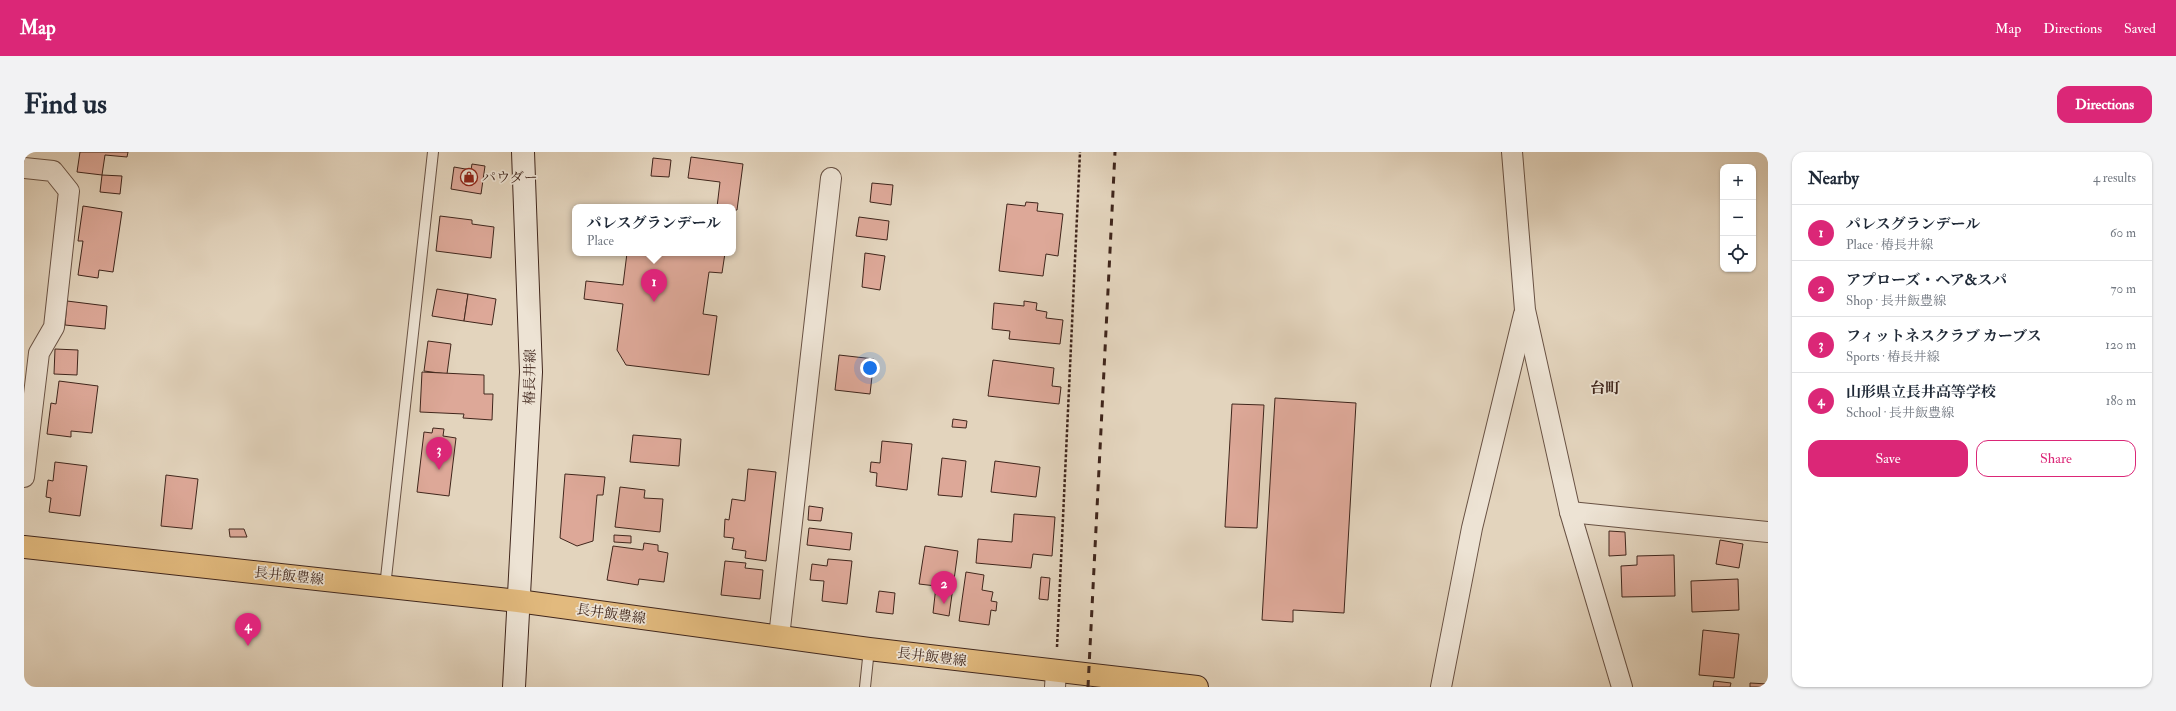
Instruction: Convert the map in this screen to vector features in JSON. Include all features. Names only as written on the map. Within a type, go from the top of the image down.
[{"type":"main road","name":"椿長井線","points":[[514,687],[531,372],[523,152]]},
{"type":"main road","name":"長井飯豊線","points":[[24,547],[518,601],[869,649],[1056,679],[1196,687]]},
{"type":"street","points":[[1512,152],[1525,310],[1570,512],[1622,687]]},
{"type":"street","points":[[24,168],[54,171],[69,190],[54,327],[39,353],[24,477]]},
{"type":"street","points":[[779,637],[831,178]]},
{"type":"street","points":[[1441,687],[1472,528],[1525,310]]},
{"type":"street","points":[[1570,512],[1768,532]]},
{"type":"lane","points":[[384,587],[433,152]]},
{"type":"lane","points":[[865,687],[869,649]]},
{"type":"path","points":[[1056,679],[1080,152]]},
{"type":"building","points":[[80,152],[128,152],[127,157],[105,155],[102,175],[77,172]]},
{"type":"building","points":[[691,157],[743,164],[737,210],[736,204],[717,204],[720,182],[688,178]]},
{"type":"building","points":[[653,158],[671,160],[669,177],[651,176]]},
{"type":"building","points":[[472,164],[485,166],[481,194],[451,189],[454,167],[471,170]]},
{"type":"building","points":[[102,175],[122,176],[120,194],[100,192]]},
{"type":"building","points":[[872,183],[893,185],[891,205],[870,202]]},
{"type":"building","points":[[1026,202],[1038,203],[1037,211],[1063,214],[1058,256],[1046,254],[1043,276],[999,271],[1007,204],[1025,206]]},
{"type":"building","points":[[83,206],[122,212],[113,272],[99,270],[98,278],[78,275],[83,241],[78,241]]},
{"type":"building","points":[[440,216],[472,220],[472,224],[494,227],[491,258],[436,251]]},
{"type":"building","points":[[859,217],[889,221],[887,240],[856,236]]},
{"type":"building","points":[[865,253],[885,256],[880,290],[862,287]]},
{"type":"building","points":[[627,256],[725,256],[722,273],[709,272],[703,314],[717,316],[709,375],[626,365],[617,350],[623,304],[584,299],[586,281],[623,285]]},
{"type":"building","points":[[437,289],[468,294],[464,321],[432,316]]},
{"type":"building","points":[[468,294],[496,299],[492,325],[464,321]]},
{"type":"building","points":[[67,301],[107,306],[105,329],[65,325]]},
{"type":"building","points":[[1024,301],[1037,303],[1036,310],[1047,312],[1046,318],[1063,320],[1060,344],[1009,339],[1010,331],[992,329],[994,303],[1024,306]]},
{"type":"building","points":[[428,341],[451,344],[447,374],[424,371]]},
{"type":"building","points":[[55,349],[78,350],[77,375],[54,374]]},
{"type":"building","points":[[839,355],[874,359],[870,394],[835,390]]},
{"type":"building","points":[[993,360],[1054,368],[1052,386],[1061,387],[1059,404],[988,396]]},
{"type":"building","points":[[422,372],[484,375],[484,394],[493,394],[492,420],[463,418],[464,414],[420,412]]},
{"type":"building","points":[[59,381],[98,386],[92,433],[71,431],[71,437],[47,434],[51,403],[56,404]]},
{"type":"building","points":[[1275,398],[1356,403],[1344,613],[1293,610],[1293,622],[1262,620]]},
{"type":"building","points":[[1232,404],[1264,405],[1257,528],[1225,527]]},
{"type":"building","points":[[953,419],[967,421],[966,428],[952,427]]},
{"type":"building","points":[[433,428],[444,429],[443,436],[456,438],[449,496],[417,492],[424,432],[432,433]]},
{"type":"building","points":[[633,435],[681,439],[679,466],[630,462]]},
{"type":"building","points":[[882,441],[912,444],[907,490],[876,486],[877,473],[870,472],[871,462],[880,463]]},
{"type":"building","points":[[942,458],[966,461],[962,497],[938,495]]},
{"type":"building","points":[[995,461],[1040,467],[1036,497],[991,492]]},
{"type":"building","points":[[55,462],[87,466],[80,516],[49,512],[51,498],[46,497],[48,480],[53,481]]},
{"type":"building","points":[[748,469],[776,472],[766,561],[745,558],[746,551],[732,549],[734,538],[724,537],[725,519],[729,520],[732,499],[745,501]]},
{"type":"building","points":[[565,474],[605,477],[603,495],[597,495],[593,541],[577,546],[560,538]]},
{"type":"building","points":[[166,475],[198,479],[192,529],[161,526]]},
{"type":"building","points":[[620,487],[645,490],[644,498],[663,499],[660,532],[615,527]]},
{"type":"building","points":[[809,506],[823,508],[821,521],[808,520]]},
{"type":"building","points":[[1014,514],[1055,517],[1052,556],[1033,554],[1031,568],[976,563],[978,539],[1012,542]]},
{"type":"building","points":[[809,528],[852,533],[850,550],[807,545]]},
{"type":"building","points":[[229,529],[244,529],[247,537],[230,537]]},
{"type":"building","points":[[1609,531],[1625,532],[1626,555],[1609,556]]},
{"type":"building","points":[[614,535],[631,536],[631,543],[614,542]]},
{"type":"building","points":[[1720,540],[1743,544],[1739,568],[1716,564]]},
{"type":"building","points":[[644,543],[658,545],[658,551],[668,553],[664,582],[639,579],[638,585],[607,580],[613,546],[643,550]]},
{"type":"building","points":[[925,546],[958,551],[949,616],[933,613],[936,586],[919,584]]},
{"type":"building","points":[[1674,555],[1675,596],[1622,597],[1621,566],[1637,565],[1637,556]]},
{"type":"building","points":[[828,559],[852,561],[847,604],[822,601],[824,581],[810,580],[812,564],[827,566]]},
{"type":"building","points":[[725,561],[746,563],[745,568],[763,570],[760,599],[721,595]]},
{"type":"building","points":[[966,572],[984,575],[982,590],[993,592],[991,601],[997,602],[996,611],[991,610],[989,625],[959,621]]},
{"type":"building","points":[[1041,577],[1050,578],[1048,600],[1039,599]]},
{"type":"building","points":[[1738,579],[1739,610],[1692,612],[1691,581]]},
{"type":"building","points":[[879,591],[895,593],[893,614],[876,612]]},
{"type":"building","points":[[1703,630],[1739,634],[1734,678],[1699,675]]},
{"type":"building","points":[[1714,681],[1731,683],[1730,687],[1713,687]]},
{"type":"building","points":[[1750,683],[1768,684],[1768,687],[1750,687]]},
{"type":"railway","points":[[1088,687],[1115,152]]},
{"type":"place","name":"パウダー","points":[[469,177]]},
{"type":"place","name":"パレスグランデール","points":[[654,302]]},
{"type":"place","name":"フィットネスクラブ カーブス","points":[[439,470]]},
{"type":"place","name":"アプローズ・ヘア&スパ","points":[[944,604]]},
{"type":"place","name":"山形県立長井高等学校","points":[[248,646]]},
{"type":"district","name":"台町","points":[[1605,388]]}]
